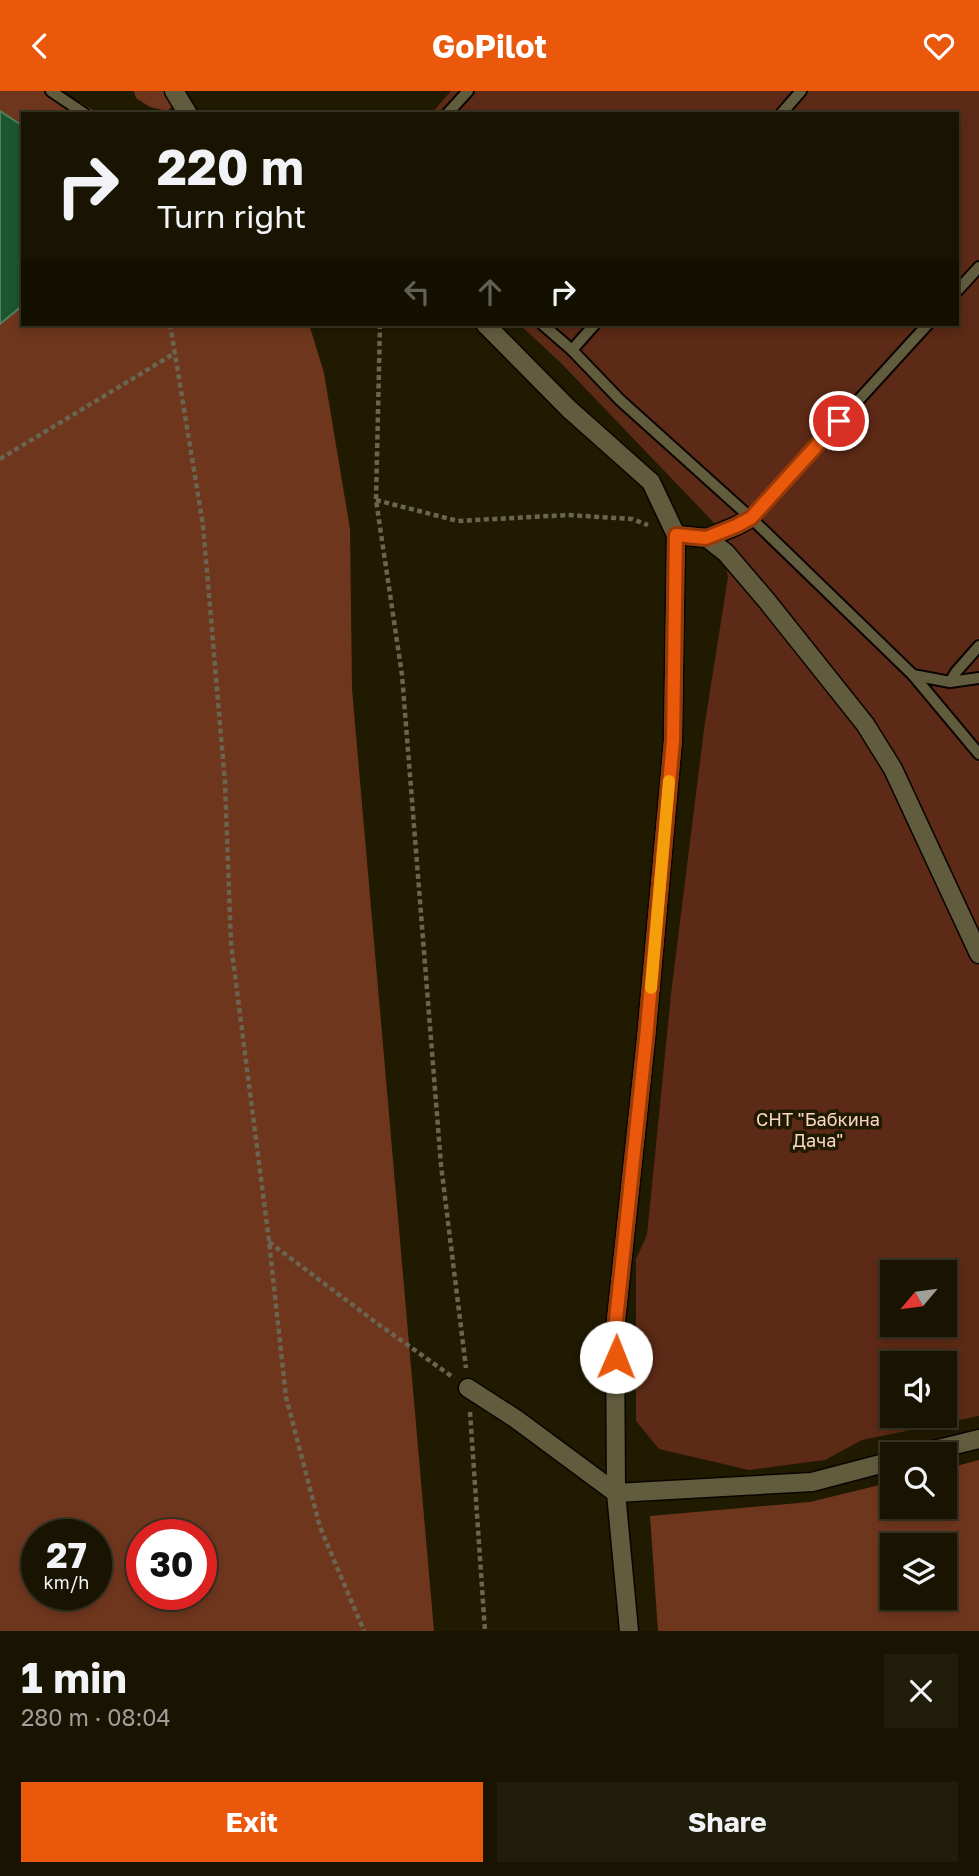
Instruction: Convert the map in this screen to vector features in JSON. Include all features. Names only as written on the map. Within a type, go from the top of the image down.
[{"type":"street","points":[[174,91],[187,112]]},
{"type":"street","points":[[487,326],[569,409],[652,482],[676,535],[673,740],[646,1039],[615,1329],[616,1493],[629,1631]]},
{"type":"street","points":[[676,535],[706,538],[751,518]]},
{"type":"street","points":[[706,538],[726,553],[759,591],[865,724],[893,769],[979,954]]},
{"type":"street","points":[[468,1388],[516,1419],[616,1493],[811,1482],[880,1464]]},
{"type":"street","points":[[957,1444],[979,1439]]},
{"type":"lane","points":[[51,91],[82,112]]},
{"type":"lane","points":[[449,112],[468,91]]},
{"type":"lane","points":[[783,112],[801,91]]},
{"type":"lane","points":[[959,289],[979,267]]},
{"type":"lane","points":[[544,326],[572,350],[620,400],[751,518],[913,675],[979,754]]},
{"type":"lane","points":[[572,350],[593,326]]},
{"type":"lane","points":[[751,518],[926,326]]},
{"type":"lane","points":[[950,682],[979,646]]},
{"type":"lane","points":[[913,675],[950,682],[979,678]]},
{"type":"path","points":[[170,326],[203,525],[225,783],[231,944],[286,1397],[320,1527],[363,1631]]},
{"type":"path","points":[[380,326],[376,500],[402,675],[441,1165],[468,1388],[485,1631]]},
{"type":"path","points":[[0,459],[175,353]]},
{"type":"path","points":[[376,500],[458,521],[581,516],[632,519],[676,535]]},
{"type":"path","points":[[269,1241],[468,1388]]},
{"type":"green space","name":"СНТ \"Бабкина Дача\"","points":[[451,91],[979,91],[979,1416],[957,1421],[957,1351],[880,1351],[880,1428],[920,1428],[862,1440],[825,1460],[749,1470],[659,1449],[636,1421],[636,1259],[647,1235],[671,994],[704,729],[728,577],[718,527],[561,363],[521,326],[959,326],[959,112],[433,112]]},
{"type":"shaded area","points":[[0,91],[61,91],[97,112],[21,112],[21,125],[0,111]]},
{"type":"shaded area","points":[[134,91],[170,91],[177,103],[167,111],[150,107],[136,98]]},
{"type":"shaded area","points":[[0,111],[21,125],[21,307],[0,324]]},
{"type":"shaded area","points":[[21,307],[21,326],[310,326],[324,373],[350,529],[352,689],[434,1631],[0,1631],[0,324]]},
{"type":"shaded area","points":[[979,1460],[979,1631],[658,1631],[650,1516],[810,1502],[880,1485],[880,1519],[957,1519],[957,1466]]},
{"type":"slow traffic","points":[[651,988],[669,781]]},
{"type":"route","points":[[616,1357],[615,1329],[646,1039],[673,740],[676,535],[706,538],[751,518],[839,421]]}]
